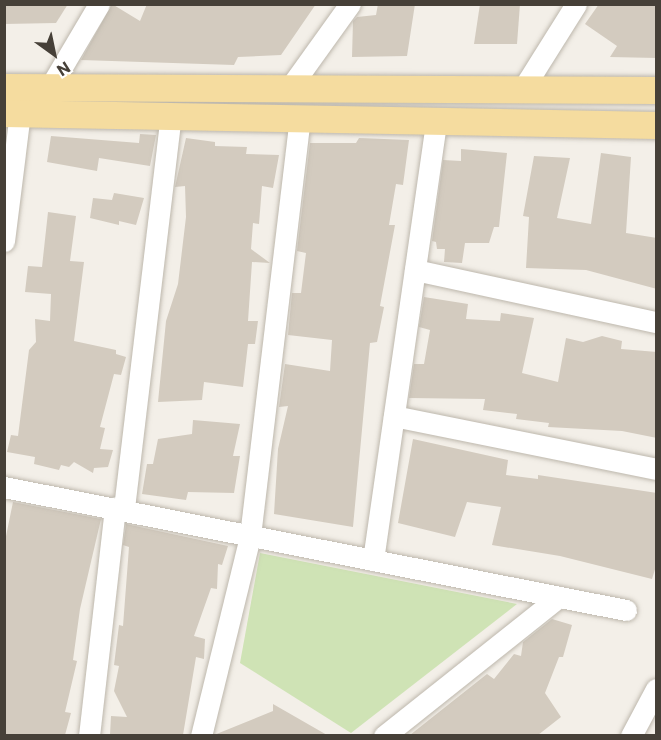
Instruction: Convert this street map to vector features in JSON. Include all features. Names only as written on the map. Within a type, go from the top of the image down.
[{"type":"main road","points":[[4,87],[524,87],[657,90]]},
{"type":"main road","points":[[12,113],[657,125]]},
{"type":"street","points":[[50,87],[99,4]]},
{"type":"street","points":[[524,87],[576,4]]},
{"type":"street","points":[[291,86],[340,8]]},
{"type":"street","points":[[4,241],[12,113]]},
{"type":"street","points":[[89,735],[171,116]]},
{"type":"street","points":[[201,735],[250,536],[300,118]]},
{"type":"street","points":[[373,560],[436,121]]},
{"type":"street","points":[[415,270],[657,322]]},
{"type":"street","points":[[394,416],[657,469]]},
{"type":"street","points":[[4,487],[119,507],[250,536],[626,610]]},
{"type":"street","points":[[384,735],[559,597]]},
{"type":"street","points":[[631,735],[657,689]]},
{"type":"green space","points":[[260,553],[517,604],[351,733],[240,663]]},
{"type":"building","points":[[4,4],[68,4],[56,23],[4,24]]},
{"type":"building","points":[[112,4],[140,21],[147,4],[316,4],[281,55],[238,57],[234,65],[81,60]]},
{"type":"building","points":[[378,4],[415,4],[407,56],[352,57],[353,21],[357,17],[376,15]]},
{"type":"building","points":[[480,4],[520,4],[517,44],[474,44]]},
{"type":"building","points":[[599,4],[657,4],[657,58],[610,57],[617,46],[585,24]]},
{"type":"building","points":[[140,134],[156,135],[150,166],[99,158],[97,171],[47,162],[51,136],[139,143]]},
{"type":"building","points":[[186,138],[215,142],[215,146],[247,147],[246,154],[279,155],[273,188],[262,186],[259,224],[253,223],[251,249],[270,263],[252,262],[248,321],[258,321],[255,344],[248,344],[243,387],[204,382],[202,400],[158,402],[166,321],[178,284],[186,217],[185,186],[175,187]]},
{"type":"building","points":[[359,138],[409,140],[403,185],[396,184],[389,225],[395,225],[380,306],[384,307],[377,342],[370,343],[353,527],[274,514],[278,449],[288,406],[279,407],[285,364],[330,371],[332,340],[288,335],[292,293],[301,293],[306,253],[297,251],[310,143],[356,143]]},
{"type":"building","points":[[461,149],[507,153],[499,227],[494,227],[489,243],[465,243],[462,263],[444,262],[445,249],[437,249],[436,242],[432,241],[443,160],[461,161]]},
{"type":"building","points":[[601,153],[631,157],[626,233],[657,238],[657,289],[586,270],[526,268],[529,217],[523,216],[534,156],[570,158],[557,218],[591,224]]},
{"type":"building","points":[[114,193],[144,198],[136,225],[119,221],[119,225],[90,218],[93,198],[112,200]]},
{"type":"building","points":[[48,212],[76,216],[70,261],[84,262],[74,341],[116,350],[116,354],[126,357],[121,375],[114,374],[100,427],[105,428],[100,449],[113,450],[108,467],[94,468],[93,473],[74,462],[69,467],[61,465],[59,470],[34,464],[35,457],[7,452],[11,435],[18,436],[29,350],[36,342],[35,319],[50,321],[51,294],[25,292],[28,266],[42,267]]},
{"type":"building","points":[[424,297],[468,304],[466,319],[500,321],[501,313],[534,318],[522,373],[558,382],[566,338],[583,342],[602,336],[622,341],[621,349],[657,352],[657,438],[622,431],[548,427],[549,423],[516,419],[517,414],[483,410],[485,399],[409,398],[414,364],[424,364],[430,330],[419,327]]},
{"type":"building","points":[[193,420],[240,424],[233,456],[240,456],[234,493],[188,492],[186,500],[142,494],[147,464],[153,464],[158,439],[192,434]]},
{"type":"building","points":[[413,439],[508,460],[506,475],[538,479],[538,475],[657,493],[657,563],[652,579],[560,556],[492,545],[501,507],[467,502],[455,537],[398,523]]},
{"type":"building","points":[[13,502],[101,519],[80,609],[73,660],[77,661],[65,712],[71,713],[65,735],[4,735],[4,546]]},
{"type":"building","points":[[126,524],[228,546],[222,565],[218,564],[217,589],[211,588],[194,636],[205,639],[204,659],[196,657],[183,735],[110,735],[111,716],[127,717],[114,691],[119,666],[114,665],[119,625],[123,626],[129,547],[123,545]]},
{"type":"building","points":[[552,619],[572,625],[563,657],[559,657],[545,693],[561,717],[538,735],[410,735],[487,674],[494,679],[514,654],[521,656],[523,642]]},
{"type":"building","points":[[273,704],[327,735],[214,735],[273,711]]}]
